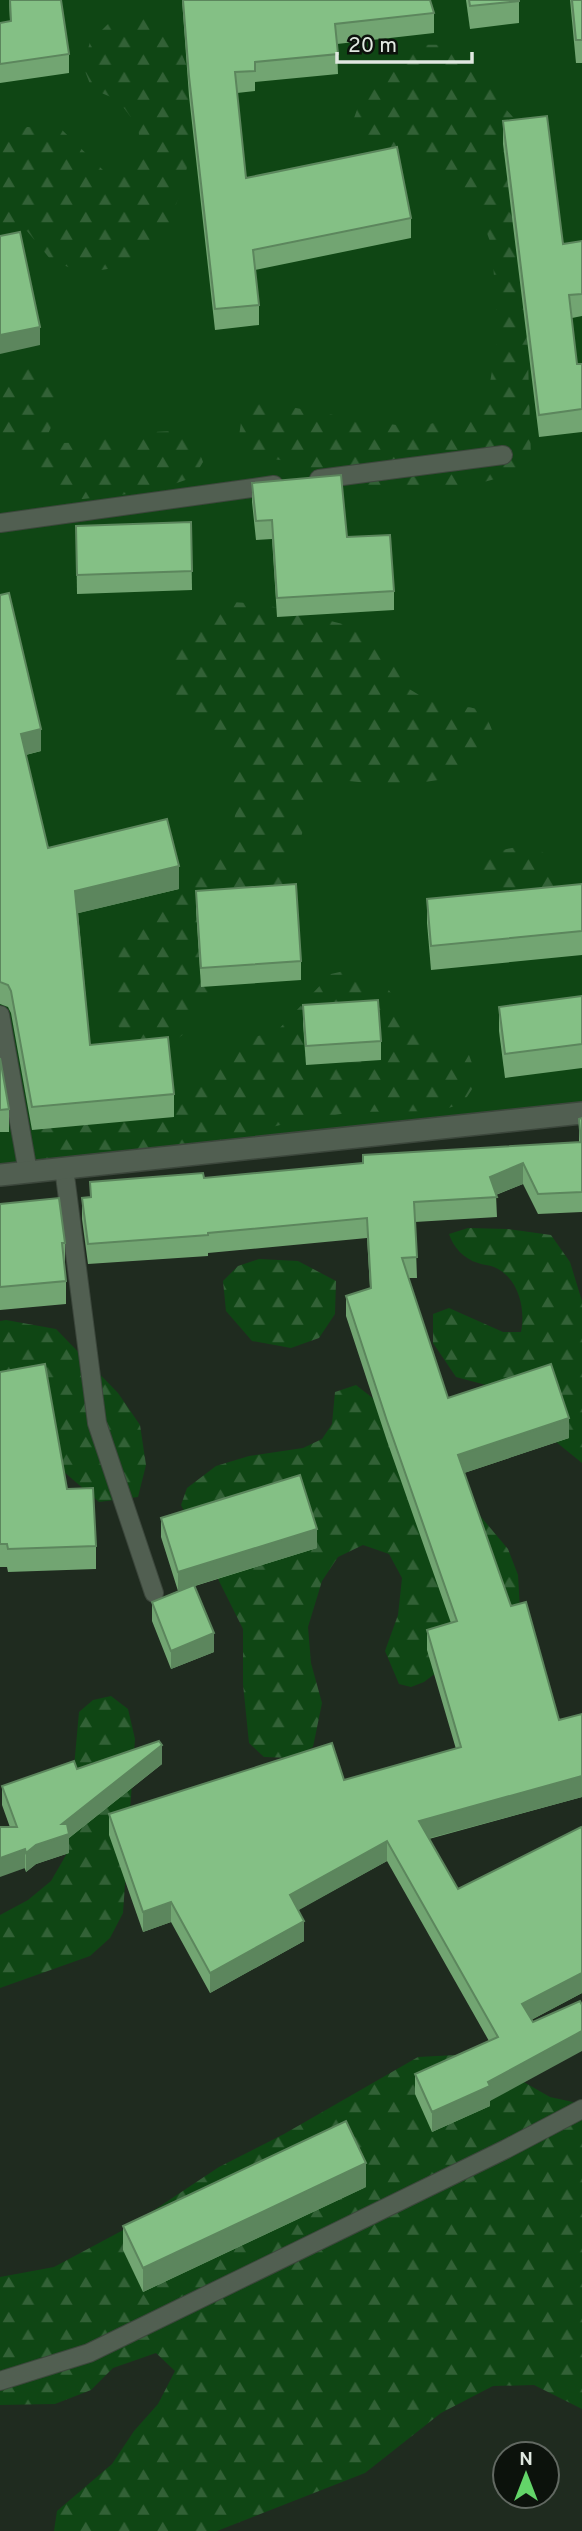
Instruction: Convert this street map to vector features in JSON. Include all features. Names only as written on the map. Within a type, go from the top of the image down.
[{"type":"street","points":[[0,1175],[582,1113]]},
{"type":"lane","points":[[0,523],[503,454]]},
{"type":"lane","points":[[0,1015],[28,1172]]},
{"type":"lane","points":[[64,1168],[97,1423],[154,1593]]},
{"type":"lane","points":[[0,2381],[89,2353],[506,2149],[582,2109]]},
{"type":"green space","points":[[0,0],[582,0],[582,1113],[0,1175]]},
{"type":"green space","points":[[139,11],[166,14],[203,107],[180,194],[164,236],[138,264],[83,273],[51,260],[27,231],[9,228],[0,231],[0,143],[27,127],[60,128],[106,173],[129,175],[142,159],[138,127],[118,100],[92,89],[83,66],[90,42],[108,24]]},
{"type":"green space","points":[[443,45],[476,58],[504,107],[521,126],[531,458],[517,473],[450,491],[366,487],[293,462],[254,456],[239,436],[243,409],[264,402],[413,427],[466,417],[487,400],[498,336],[492,247],[475,200],[438,168],[396,149],[371,148],[352,124],[372,78],[388,60],[410,47]]},
{"type":"green space","points":[[46,365],[60,379],[57,414],[48,434],[63,443],[92,442],[132,433],[174,431],[196,442],[203,462],[194,477],[154,491],[83,499],[55,498],[22,464],[0,450],[0,368]]},
{"type":"green space","points":[[231,602],[262,604],[379,633],[395,653],[404,686],[435,703],[476,709],[486,717],[495,739],[483,759],[458,777],[398,786],[329,779],[309,794],[302,834],[284,883],[193,1024],[185,1033],[170,1042],[155,1043],[126,1038],[113,1018],[110,987],[121,947],[154,919],[230,839],[236,811],[231,766],[199,722],[184,709],[171,686],[172,652],[183,631],[198,615]]},
{"type":"green space","points":[[534,846],[556,862],[555,889],[483,894],[480,871],[492,857],[509,848]]},
{"type":"green space","points":[[353,969],[388,989],[410,1018],[447,1047],[469,1055],[478,1080],[463,1103],[440,1111],[352,1112],[284,1124],[214,1142],[38,1162],[8,1149],[11,1133],[30,1120],[189,1098],[203,1085],[214,1067],[238,1041],[277,1031],[331,974]]},
{"type":"green space","points":[[468,1228],[508,1229],[551,1235],[570,1262],[582,1301],[582,1463],[486,1385],[456,1377],[433,1343],[433,1314],[449,1308],[503,1332],[521,1332],[521,1304],[509,1278],[494,1267],[468,1259],[451,1239],[449,1234]]},
{"type":"green space","points":[[259,1259],[298,1261],[336,1281],[335,1314],[319,1338],[291,1348],[252,1341],[226,1311],[223,1281],[238,1266]]},
{"type":"green space","points":[[0,1321],[56,1329],[118,1393],[140,1425],[146,1465],[138,1497],[99,1502],[0,1417]]},
{"type":"green space","points":[[356,1385],[397,1417],[508,1549],[518,1575],[520,1609],[424,1682],[411,1687],[399,1684],[385,1651],[398,1615],[402,1578],[389,1554],[363,1545],[338,1557],[322,1581],[308,1627],[311,1663],[322,1703],[313,1747],[291,1758],[264,1757],[249,1743],[243,1684],[243,1629],[181,1505],[187,1488],[216,1466],[249,1456],[303,1448],[322,1439],[332,1424],[335,1392]]},
{"type":"green space","points":[[111,1696],[128,1709],[135,1739],[123,1913],[110,1938],[90,1956],[0,1988],[0,1915],[28,1900],[51,1881],[66,1855],[79,1712],[93,1700]]},
{"type":"green space","points":[[475,2054],[550,2097],[582,2104],[582,2409],[534,2385],[493,2386],[441,2413],[365,2473],[217,2531],[54,2531],[57,2511],[112,2464],[134,2431],[158,2404],[175,2371],[156,2353],[113,2368],[91,2390],[55,2404],[0,2405],[0,2277],[54,2267],[127,2228],[219,2167],[284,2134],[418,2057]]},
{"type":"building","points":[[10,0],[61,0],[69,54],[0,64],[0,23],[11,21]]},
{"type":"building","points":[[183,0],[430,0],[434,13],[335,24],[338,54],[255,62],[255,71],[235,72],[246,178],[397,147],[411,218],[253,250],[259,305],[215,309]]},
{"type":"building","points":[[469,0],[519,0],[519,1],[470,6]]},
{"type":"building","points":[[572,0],[582,0],[582,40],[576,40]]},
{"type":"building","points":[[547,116],[563,244],[582,241],[582,294],[569,295],[577,364],[582,364],[582,409],[539,415],[503,121]]},
{"type":"building","points":[[20,232],[40,327],[0,335],[0,236]]},
{"type":"building","points":[[341,475],[347,537],[390,535],[394,591],[277,598],[272,520],[256,521],[252,483]]},
{"type":"building","points":[[191,522],[192,571],[77,575],[76,526]]},
{"type":"building","points":[[9,593],[41,729],[21,734],[48,848],[167,819],[179,866],[75,891],[90,1045],[168,1037],[174,1094],[32,1107],[11,991],[8,985],[0,982],[0,595]]},
{"type":"building","points":[[296,884],[301,961],[201,968],[196,891]]},
{"type":"building","points":[[582,884],[582,931],[431,946],[427,899]]},
{"type":"building","points":[[582,996],[582,1044],[505,1054],[499,1007]]},
{"type":"building","points":[[378,1000],[381,1041],[306,1046],[303,1005]]},
{"type":"building","points":[[0,1058],[9,1109],[0,1110]]},
{"type":"building","points":[[582,1118],[582,1192],[538,1194],[523,1163],[490,1177],[497,1197],[414,1202],[417,1257],[402,1258],[448,1398],[551,1364],[569,1418],[458,1455],[511,1606],[526,1602],[559,1720],[582,1714],[582,1776],[419,1821],[458,1889],[581,1827],[582,1829],[582,1973],[522,2004],[533,2022],[580,2001],[582,2031],[488,2082],[490,2086],[432,2112],[415,2074],[498,2037],[387,1841],[290,1895],[304,1921],[210,1973],[171,1902],[143,1912],[109,1814],[332,1743],[344,1780],[461,1747],[427,1630],[457,1621],[346,1296],[371,1288],[367,1218],[208,1235],[88,1244],[82,1198],[91,1197],[90,1182],[203,1173],[204,1178],[363,1163],[363,1155],[581,1142],[579,1119]]},
{"type":"building","points":[[59,1198],[65,1243],[62,1243],[66,1281],[0,1287],[0,1204]]},
{"type":"building","points":[[45,1364],[67,1489],[93,1488],[96,1546],[8,1549],[7,1544],[0,1544],[0,1372]]},
{"type":"building","points":[[300,1475],[317,1529],[178,1572],[161,1518]]},
{"type":"building","points":[[194,1585],[214,1633],[171,1651],[152,1602]]},
{"type":"building","points":[[159,1741],[162,1745],[62,1824],[67,1824],[69,1834],[36,1845],[26,1853],[25,1849],[0,1858],[0,1827],[17,1827],[2,1786],[74,1761],[77,1769]]},
{"type":"building","points":[[346,2121],[366,2163],[143,2268],[123,2226]]}]
